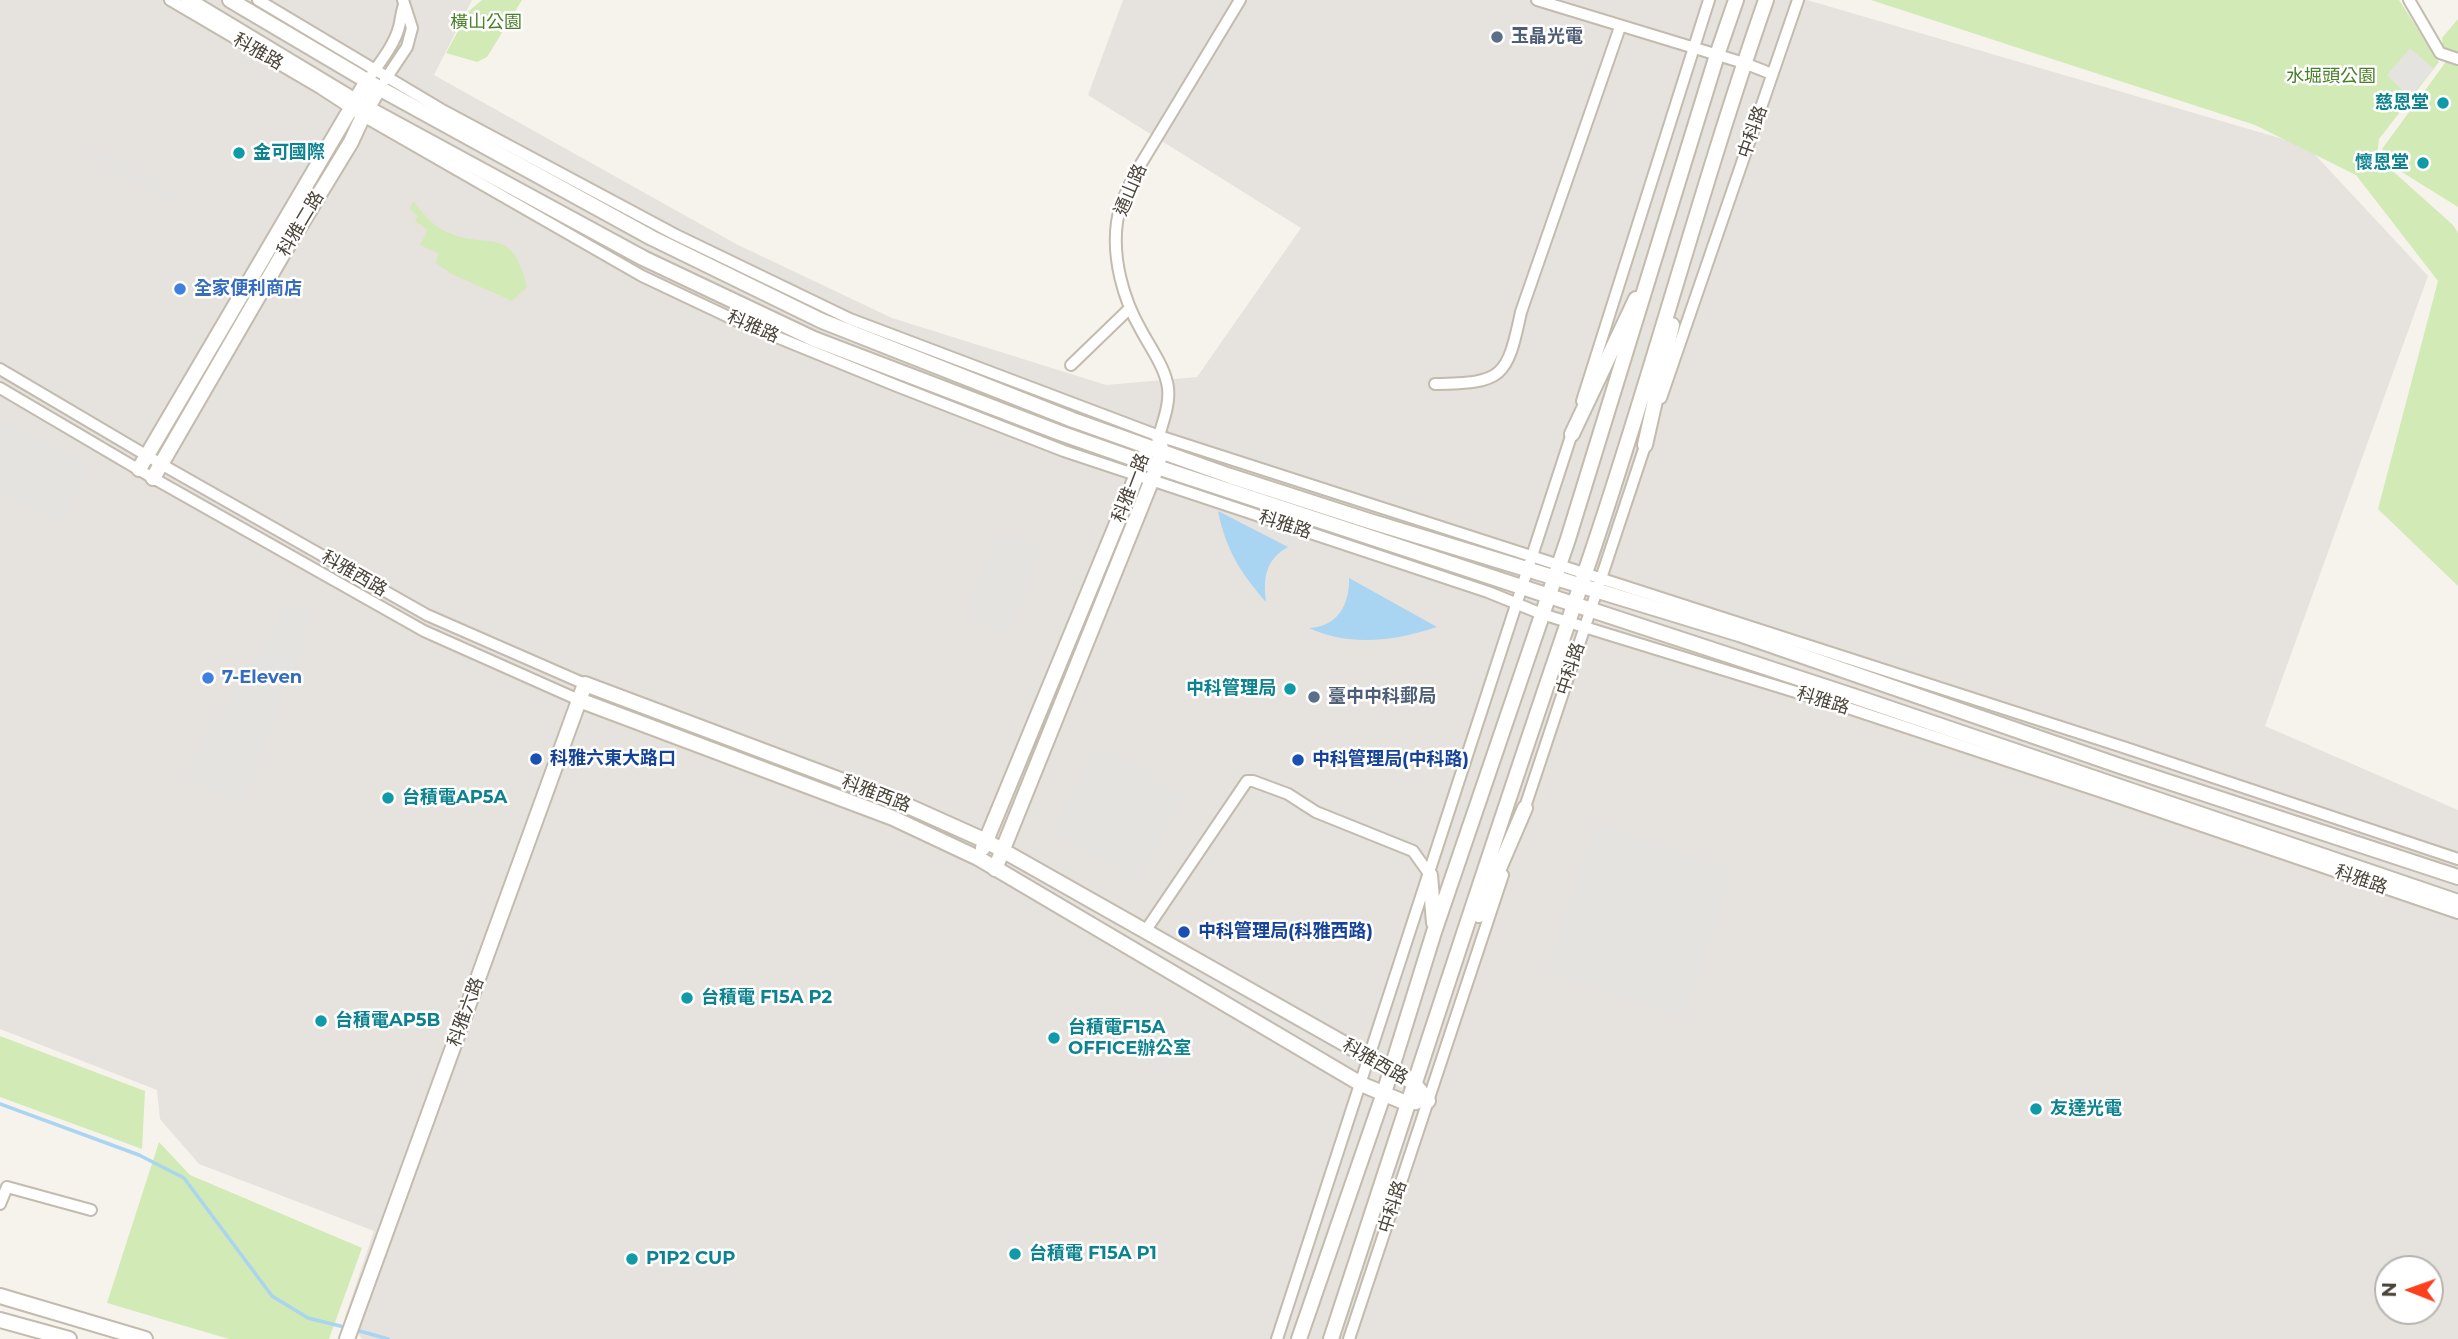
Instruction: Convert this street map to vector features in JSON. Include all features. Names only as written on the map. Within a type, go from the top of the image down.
[{"type":"street","name":"科雅路","points":[[170,0],[320,88],[643,258],[814,339],[1060,433],[1147,471],[1488,592],[1542,614],[1851,709],[2458,913]]},
{"type":"street","name":"科雅路","points":[[188,0],[359,108]]},
{"type":"street","name":"科雅路","points":[[230,0],[377,79],[652,238],[822,321],[1073,420],[1156,444],[1230,476],[1529,563],[2126,748],[2458,859]]},
{"type":"street","name":"科雅路","points":[[258,0],[377,79]]},
{"type":"street","name":"通山路","points":[[1156,444],[1168,400],[1168,386],[1156,356],[1129,309],[1118,261],[1117,223],[1123,199],[1136,172],[1240,0]]},
{"type":"street","points":[[1537,0],[1772,74]]},
{"type":"street","points":[[1277,1339],[1572,435],[1709,0]]},
{"type":"street","points":[[1299,1339],[1384,1093],[1434,932],[1557,572],[1736,0]]},
{"type":"street","name":"中科路","points":[[1331,1339],[1406,1103],[1446,994],[1516,772],[1582,580],[1766,0]]},
{"type":"street","name":"中科路","points":[[1349,1339],[1645,445],[1798,0]]},
{"type":"street","points":[[2409,0],[2440,53],[2458,59]]},
{"type":"street","name":"科雅二路","points":[[139,469],[377,79],[407,47],[412,27],[403,2]]},
{"type":"street","points":[[1435,384],[1460,384],[1490,379],[1505,367],[1513,348],[1521,312],[1620,27]]},
{"type":"street","name":"科雅二路","points":[[153,478],[351,142],[359,108]]},
{"type":"street","points":[[1645,445],[1693,231]]},
{"type":"street","points":[[1572,435],[1657,254]]},
{"type":"street","points":[[1071,365],[1129,309]]},
{"type":"street","name":"科雅西路","points":[[0,369],[146,456],[427,615],[585,684],[899,802],[986,841],[1414,1083],[1428,1101]]},
{"type":"street","name":"科雅西路","points":[[0,388],[424,631],[579,700],[894,818],[978,858],[1361,1084],[1406,1103],[1428,1101]]},
{"type":"street","name":"科雅一路","points":[[995,869],[1073,672],[1115,575],[1156,444]]},
{"type":"street","name":"科雅路","points":[[1147,471],[1574,603],[2458,902]]},
{"type":"street","name":"科雅一路","points":[[978,858],[1147,471]]},
{"type":"street","name":"科雅路","points":[[1599,585],[2120,766],[2458,877]]},
{"type":"street","name":"科雅六路","points":[[347,1339],[585,684]]},
{"type":"street","points":[[1146,930],[1247,781],[1253,781],[1288,794],[1316,812],[1413,851],[1430,875],[1434,932]]},
{"type":"street","points":[[1446,994],[1525,808]]},
{"type":"street","points":[[0,1204],[7,1187],[91,1210]]},
{"type":"street","points":[[0,1296],[145,1339]]},
{"type":"street","points":[[0,1320],[69,1339]]},
{"type":"shaded area","points":[[0,0],[472,0],[434,75],[736,244],[892,318],[1106,385],[1197,377],[1301,228],[1088,95],[1123,0],[1807,0],[2307,146],[2428,276],[2265,726],[2458,810],[2458,1339],[362,1339],[345,1317],[374,1231],[199,1164],[160,1119],[157,1090],[0,1029]]},
{"type":"shaded area","points":[[2410,48],[2434,69],[2409,97],[2387,75]]},
{"type":"shaded area","points":[[88,145],[178,196],[174,204],[84,152]]},
{"type":"shaded area","points":[[0,416],[91,467],[59,524],[0,491]]},
{"type":"shaded area","points":[[1000,532],[1043,551],[1007,635],[964,616]]},
{"type":"shaded area","points":[[289,602],[313,614],[242,807],[183,773]]},
{"type":"shaded area","points":[[1099,745],[1186,797],[1136,881],[1050,830]]},
{"type":"shaded area","points":[[1595,823],[1734,871],[1685,1019],[1546,973]]},
{"type":"green space","name":"橫山公園","points":[[482,0],[522,0],[487,57],[477,62],[446,53],[469,11]]},
{"type":"green space","name":"水堀頭公園","points":[[1871,0],[2399,0],[2439,62],[2379,139],[2377,157],[2453,225],[2458,233],[2458,586],[2378,509],[2438,281],[2356,175],[2255,125]]},
{"type":"green space","points":[[2458,19],[2458,207],[2389,164],[2382,149],[2445,63],[2442,38]]},
{"type":"green space","points":[[413,201],[431,222],[445,231],[459,237],[505,246],[513,253],[521,267],[527,287],[512,301],[452,274],[436,263],[438,253],[420,245],[428,230],[415,221],[418,216],[410,209]]},
{"type":"green space","points":[[0,1036],[145,1091],[142,1149],[0,1097]]},
{"type":"green space","points":[[159,1142],[190,1175],[362,1248],[329,1339],[229,1339],[107,1303]]},
{"type":"water","points":[[1218,511],[1288,547],[1274,558],[1267,570],[1266,602],[1235,560]]},
{"type":"water","points":[[1349,578],[1437,627],[1405,636],[1373,640],[1341,638],[1309,628],[1327,624],[1340,613],[1347,597]]},
{"type":"waterway","points":[[0,1104],[139,1155],[184,1178],[272,1296],[308,1318],[348,1328]]},
{"type":"waterway","points":[[356,1330],[388,1339]]},
{"type":"place","name":"玉晶光電","points":[[1497,37]]},
{"type":"place","name":"慈恩堂","points":[[2443,103]]},
{"type":"place","name":"金可國際","points":[[239,153]]},
{"type":"place","name":"懷恩堂","points":[[2423,163]]},
{"type":"place","name":"全家便利商店","points":[[180,289]]},
{"type":"place","name":"7-Eleven","points":[[208,678]]},
{"type":"place","name":"中科管理局","points":[[1290,689]]},
{"type":"place","name":"臺中中科郵局","points":[[1314,697]]},
{"type":"place","name":"科雅六東大路口","points":[[536,759]]},
{"type":"place","name":"中科管理局(中科路)","points":[[1298,760]]},
{"type":"place","name":"台積電AP5A","points":[[388,798]]},
{"type":"place","name":"中科管理局(科雅西路)","points":[[1184,932]]},
{"type":"place","name":"台積電 F15A P2","points":[[687,998]]},
{"type":"place","name":"台積電AP5B","points":[[321,1021]]},
{"type":"place","name":"台積電F15A OFFICE辦公室","points":[[1054,1038]]},
{"type":"place","name":"友達光電","points":[[2036,1109]]},
{"type":"place","name":"台積電 F15A P1","points":[[1015,1254]]},
{"type":"place","name":"P1P2 CUP","points":[[632,1259]]}]
